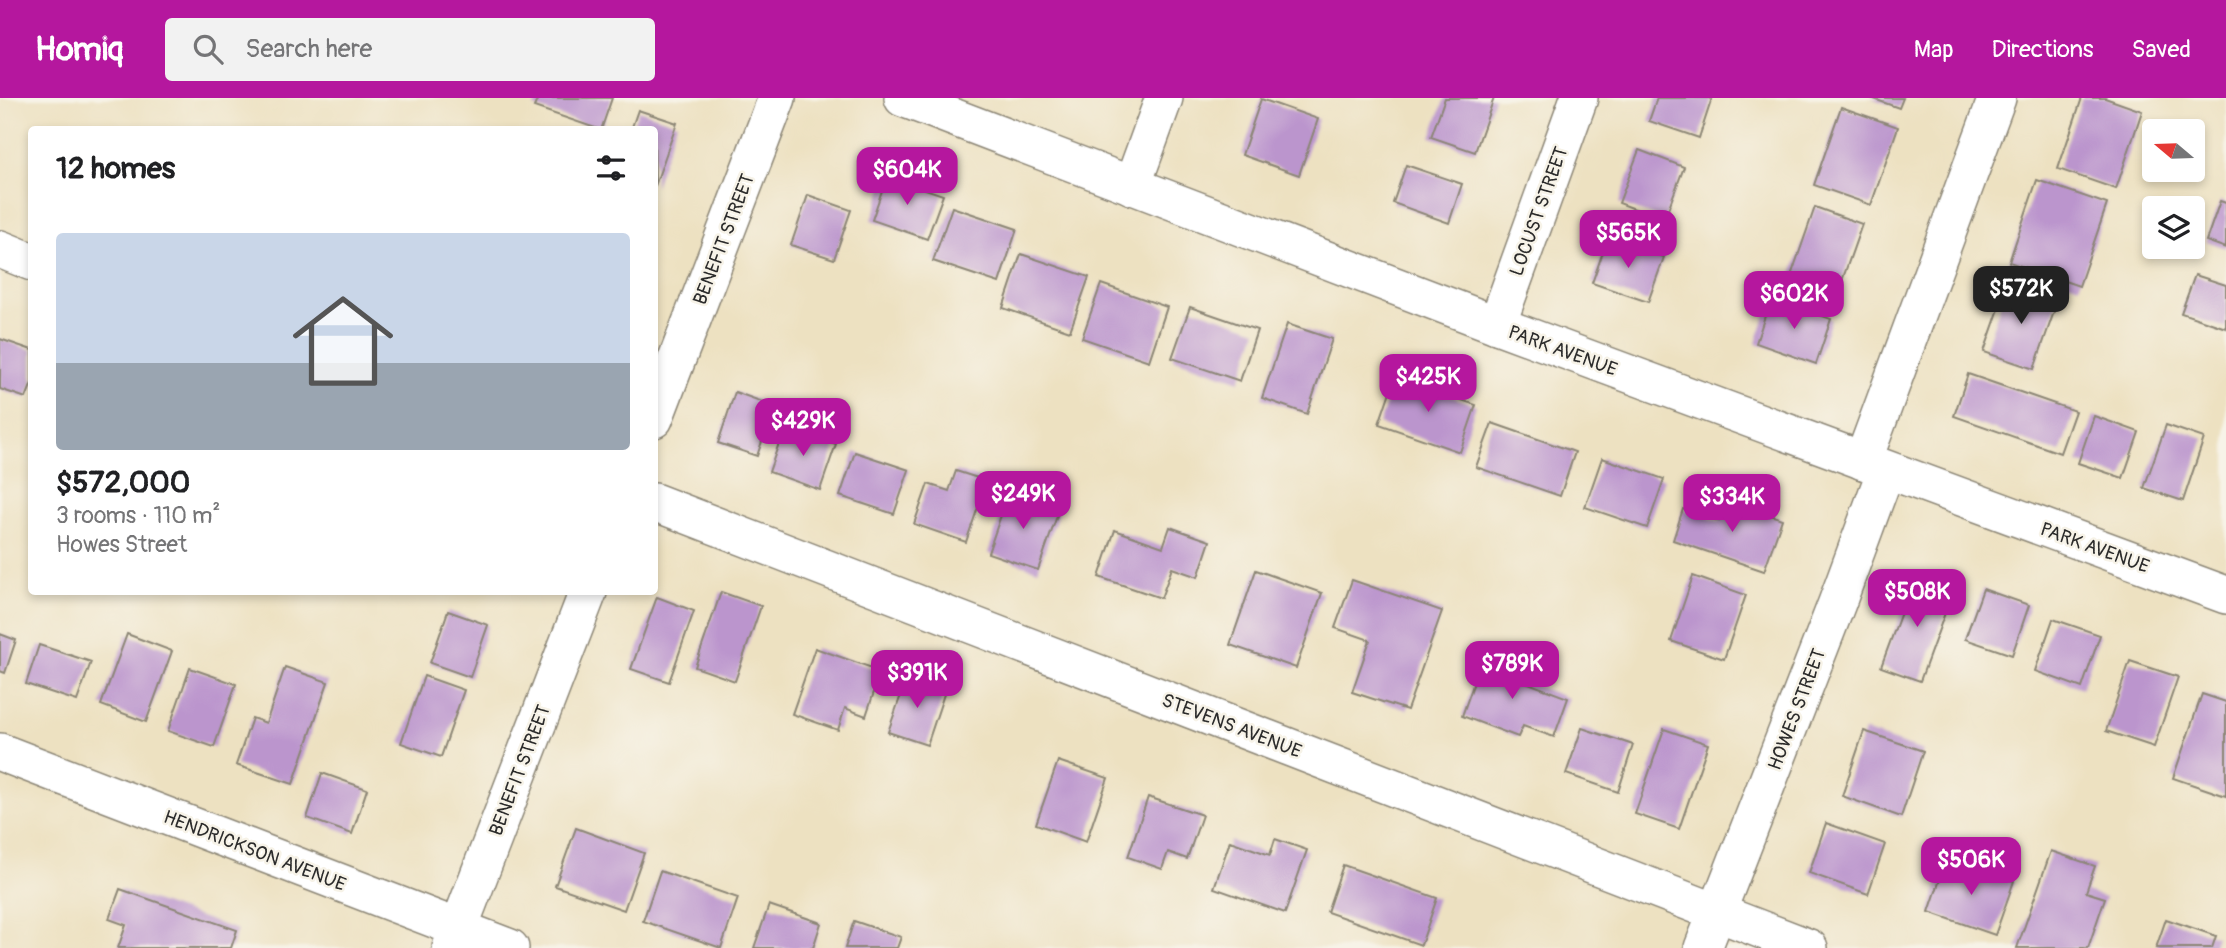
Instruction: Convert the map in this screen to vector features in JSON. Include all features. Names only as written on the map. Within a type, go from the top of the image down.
[{"type":"street","name":"BENEFIT STREET","points":[[658,409],[777,98]]},
{"type":"street","name":"PARK AVENUE","points":[[903,98],[1497,325],[2226,595]]},
{"type":"street","points":[[1132,186],[1164,98]]},
{"type":"street","name":"LOCUST STREET","points":[[1497,325],[1579,98]]},
{"type":"street","name":"HOWES STREET","points":[[1703,948],[1837,603],[1874,466],[1997,98]]},
{"type":"street","points":[[0,249],[28,260]]},
{"type":"street","name":"STEVENS AVENUE","points":[[658,504],[1808,948]]},
{"type":"street","name":"BENEFIT STREET","points":[[455,938],[587,595]]},
{"type":"street","name":"HENDRICKSON AVENUE","points":[[0,752],[455,938],[510,948]]},
{"type":"building","points":[[538,98],[612,98],[602,126],[589,126],[534,107]]},
{"type":"building","points":[[1445,98],[1494,98],[1475,152],[1431,137]]},
{"type":"building","points":[[1657,98],[1712,98],[1699,138],[1649,121]]},
{"type":"building","points":[[1871,98],[1903,98],[1899,108]]},
{"type":"building","points":[[2082,98],[2105,98],[2142,111],[2116,189],[2058,169]]},
{"type":"building","points":[[1261,99],[1318,119],[1299,175],[1242,155]]},
{"type":"building","points":[[1841,107],[1898,127],[1871,205],[1814,185]]},
{"type":"building","points":[[638,110],[677,123],[658,177],[658,126],[632,126]]},
{"type":"building","points":[[1639,150],[1684,167],[1664,220],[1619,203]]},
{"type":"building","points":[[1406,165],[1462,184],[1449,223],[1393,203]]},
{"type":"building","points":[[887,176],[943,195],[927,239],[872,220]]},
{"type":"building","points":[[2037,180],[2107,204],[2079,286],[2009,262]]},
{"type":"building","points":[[808,195],[851,210],[834,259],[791,245]]},
{"type":"building","points":[[2220,201],[2226,203],[2226,248],[2206,241]]},
{"type":"building","points":[[952,207],[1017,229],[999,283],[933,261]]},
{"type":"building","points":[[1815,207],[1862,224],[1837,295],[1790,279]]},
{"type":"building","points":[[1608,238],[1664,257],[1648,302],[1592,283]]},
{"type":"building","points":[[1021,254],[1089,277],[1070,331],[1003,308]]},
{"type":"building","points":[[2195,275],[2226,285],[2226,328],[2181,313]]},
{"type":"building","points":[[2008,283],[2058,300],[2034,369],[1984,352]]},
{"type":"building","points":[[1101,284],[1167,307],[1149,361],[1082,338]]},
{"type":"building","points":[[1771,298],[1831,319],[1816,364],[1756,343]]},
{"type":"building","points":[[1190,307],[1257,330],[1240,381],[1172,358]]},
{"type":"building","points":[[1287,324],[1332,339],[1307,414],[1262,398]]},
{"type":"building","points":[[0,339],[28,349],[28,393],[26,398],[0,389]]},
{"type":"building","points":[[1968,374],[2075,411],[2060,453],[1954,416]]},
{"type":"building","points":[[1395,377],[1476,405],[1460,452],[1379,424]]},
{"type":"building","points":[[735,392],[774,406],[757,456],[718,443]]},
{"type":"building","points":[[2094,416],[2139,432],[2123,478],[2078,463]]},
{"type":"building","points":[[1492,423],[1575,452],[1560,496],[1476,467]]},
{"type":"building","points":[[2166,425],[2204,438],[2183,501],[2144,488]]},
{"type":"building","points":[[785,426],[836,444],[820,490],[769,472]]},
{"type":"building","points":[[855,452],[909,470],[894,514],[840,496]]},
{"type":"building","points":[[1602,458],[1664,479],[1647,528],[1585,507]]},
{"type":"building","points":[[956,471],[987,481],[966,542],[914,524],[928,484],[949,491]]},
{"type":"building","points":[[1009,492],[1059,510],[1038,570],[988,553]]},
{"type":"building","points":[[1727,500],[1782,519],[1764,571],[1673,540],[1683,509],[1719,521]]},
{"type":"building","points":[[1170,527],[1210,541],[1198,577],[1172,568],[1161,598],[1099,577],[1115,530],[1163,547]]},
{"type":"building","points":[[1256,570],[1322,593],[1296,668],[1230,645]]},
{"type":"building","points":[[1693,576],[1746,595],[1724,659],[1671,641]]},
{"type":"building","points":[[1914,577],[1953,591],[1920,681],[1881,667]]},
{"type":"building","points":[[1352,580],[1442,611],[1407,710],[1352,692],[1370,640],[1335,628]]},
{"type":"building","points":[[1983,589],[2029,605],[2012,655],[1965,639]]},
{"type":"building","points":[[721,592],[761,606],[735,681],[695,667]]},
{"type":"building","points":[[657,597],[694,611],[669,682],[631,669]]},
{"type":"building","points":[[448,611],[488,625],[470,677],[430,663]]},
{"type":"building","points":[[2053,619],[2100,635],[2082,688],[2035,671]]},
{"type":"building","points":[[0,634],[16,640],[5,673],[0,671]]},
{"type":"building","points":[[127,634],[172,651],[146,722],[101,705]]},
{"type":"building","points":[[39,645],[91,662],[77,701],[26,684]]},
{"type":"building","points":[[815,648],[881,671],[866,716],[845,708],[838,730],[792,714]]},
{"type":"building","points":[[1484,654],[1516,666],[1512,677],[1568,698],[1554,737],[1523,726],[1518,737],[1462,716]]},
{"type":"building","points":[[2130,661],[2178,677],[2154,747],[2106,731]]},
{"type":"building","points":[[285,667],[328,682],[293,784],[236,765],[252,718],[266,723]]},
{"type":"building","points":[[190,668],[236,684],[214,747],[168,731]]},
{"type":"building","points":[[908,675],[946,688],[927,745],[888,732]]},
{"type":"building","points":[[424,676],[464,690],[441,757],[401,743]]},
{"type":"building","points":[[2202,694],[2226,702],[2226,796],[2173,778]]},
{"type":"building","points":[[1582,728],[1633,745],[1618,792],[1566,774]]},
{"type":"building","points":[[1664,729],[1708,744],[1679,829],[1635,814]]},
{"type":"building","points":[[1864,731],[1923,751],[1901,817],[1842,796]]},
{"type":"building","points":[[1058,761],[1108,778],[1086,842],[1036,824]]},
{"type":"building","points":[[322,773],[367,789],[352,834],[307,818]]},
{"type":"building","points":[[1148,797],[1202,815],[1187,859],[1168,852],[1162,869],[1128,857]]},
{"type":"building","points":[[1826,823],[1885,844],[1868,894],[1809,873]]},
{"type":"building","points":[[576,828],[644,853],[624,910],[555,886]]},
{"type":"building","points":[[1275,839],[1307,850],[1285,913],[1214,888],[1230,841],[1270,855]]},
{"type":"building","points":[[2051,851],[2095,866],[2086,892],[2105,898],[2088,948],[2017,948]]},
{"type":"building","points":[[1947,859],[2014,881],[1995,935],[1929,912]]},
{"type":"building","points":[[1343,865],[1437,898],[1421,945],[1327,912]]},
{"type":"building","points":[[660,871],[738,898],[721,948],[643,921]]},
{"type":"building","points":[[120,889],[237,930],[231,948],[118,948],[126,925],[109,919]]},
{"type":"building","points":[[769,905],[821,923],[813,948],[754,948]]},
{"type":"building","points":[[2166,919],[2216,936],[2212,948],[2156,948]]},
{"type":"building","points":[[854,921],[901,937],[897,948],[845,948]]}]
